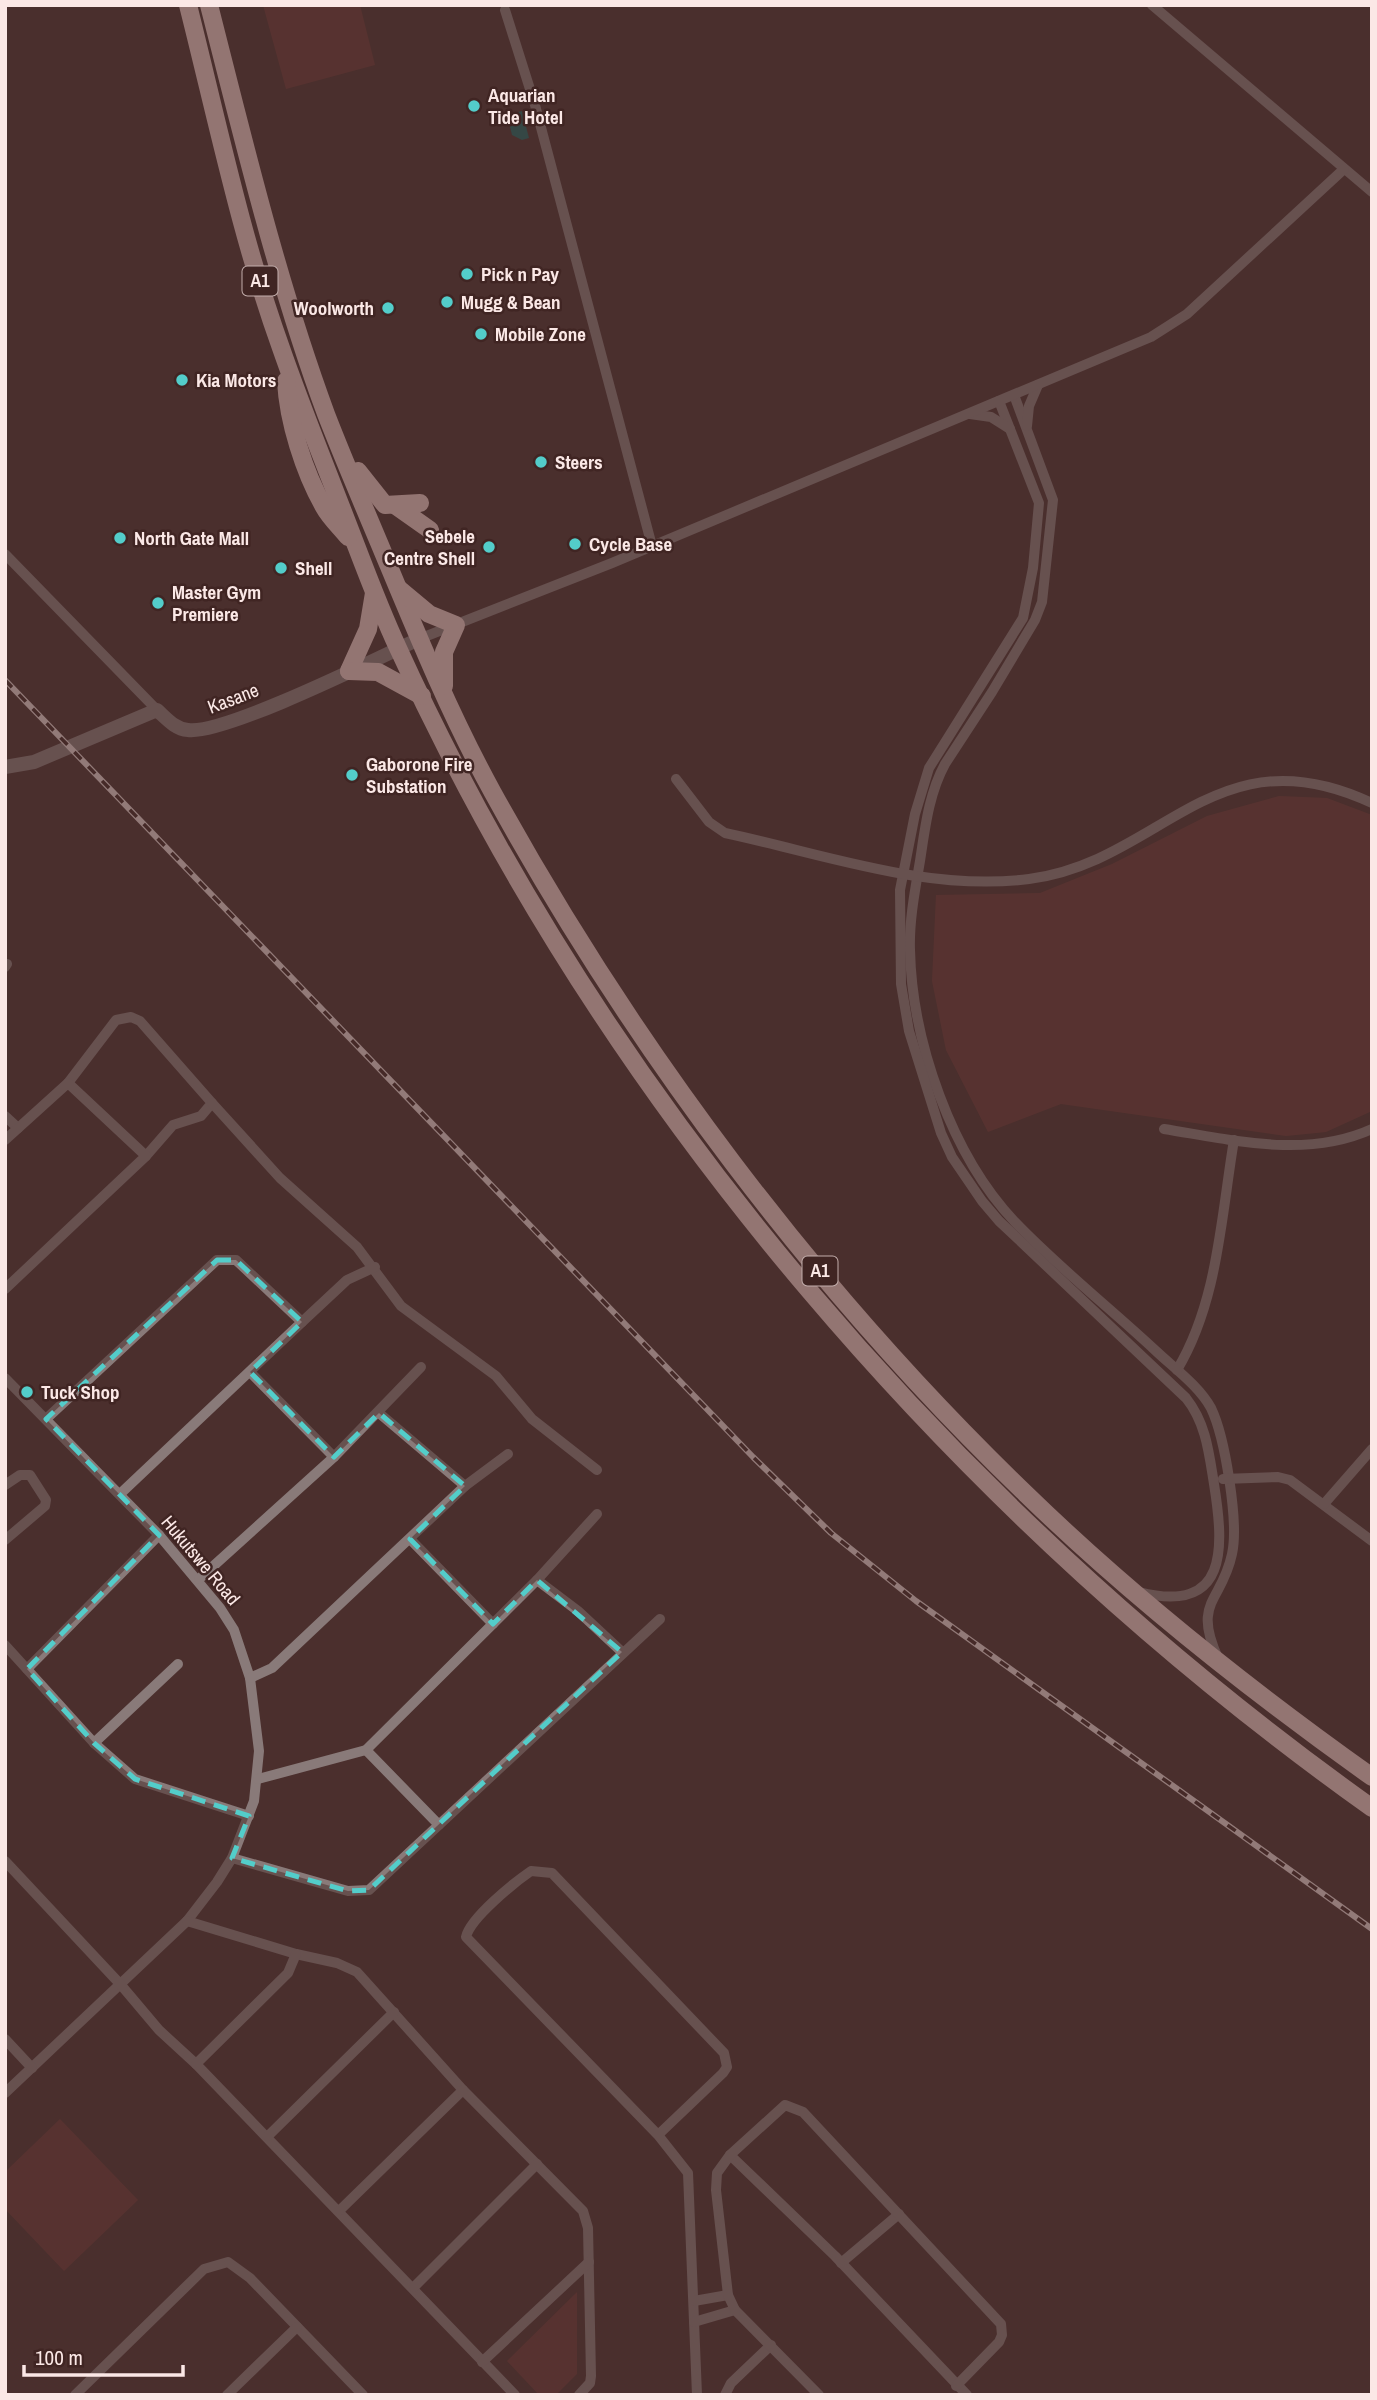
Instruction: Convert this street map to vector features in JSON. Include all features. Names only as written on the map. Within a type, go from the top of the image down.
[{"type":"highway","name":"A1","points":[[188,5],[235,193],[285,360],[374,593],[398,649],[504,854],[582,982],[722,1183],[862,1354],[1015,1512],[1157,1641],[1318,1769],[1372,1808]]},
{"type":"highway","name":"A1","points":[[209,5],[269,235],[326,413],[447,703],[494,794],[613,989],[679,1088],[745,1178],[932,1400],[1028,1496],[1133,1591],[1372,1777]]},
{"type":"highway","points":[[326,413],[368,487],[385,505],[420,503]]},
{"type":"highway","points":[[396,506],[430,530]]},
{"type":"highway","points":[[398,588],[429,614],[456,625],[444,652],[443,677],[447,703]]},
{"type":"highway","points":[[374,593],[368,629],[349,671],[377,672],[422,696]]},
{"type":"street","points":[[1153,5],[1372,192]]},
{"type":"street","points":[[505,10],[535,105],[652,546]]},
{"type":"street","points":[[419,639],[652,546],[1038,385],[1174,324],[1344,170]]},
{"type":"street","points":[[1028,432],[1028,412],[1038,385]]},
{"type":"street","points":[[1014,395],[1053,500],[1042,602],[1035,620],[1000,680],[939,775],[923,836],[910,952],[920,1025],[944,1102],[965,1154],[1016,1223],[1177,1370],[1211,1409],[1234,1522],[1232,1556],[1212,1599],[1206,1623],[1209,1637],[1221,1662]]},
{"type":"street","points":[[999,401],[1014,433],[1039,503],[1026,606],[1005,647],[929,768],[915,814],[902,874],[900,959],[904,1005],[927,1093],[952,1157],[999,1222],[1186,1398],[1201,1419],[1213,1480],[1221,1546],[1209,1579],[1192,1593],[1174,1598],[1133,1591]]},
{"type":"street","points":[[968,414],[991,417],[1014,433]]},
{"type":"street","points":[[5,554],[157,710],[34,762],[5,767]]},
{"type":"street","name":"Kasane","points":[[157,710],[175,726],[186,730],[209,729],[419,639]]},
{"type":"street","points":[[676,779],[709,822],[725,833],[918,877],[988,882],[1048,876],[1097,858],[1219,793],[1254,783],[1323,785],[1372,803]]},
{"type":"street","points":[[5,1140],[68,1083],[112,1024],[122,1017],[131,1017],[149,1031],[280,1178],[357,1247],[375,1267],[401,1306],[496,1376],[532,1419],[597,1470]]},
{"type":"street","points":[[68,1083],[146,1156]]},
{"type":"street","points":[[5,1289],[146,1156],[173,1125],[201,1116],[212,1103]]},
{"type":"street","points":[[5,1116],[18,1128]]},
{"type":"street","points":[[1164,1129],[1291,1146],[1314,1145],[1372,1129]]},
{"type":"street","points":[[1177,1370],[1201,1323],[1234,1140]]},
{"type":"street","points":[[46,1419],[217,1260],[236,1260],[302,1322]]},
{"type":"street","points":[[120,1494],[347,1280],[375,1267]]},
{"type":"street","points":[[199,1579],[334,1457],[421,1367]]},
{"type":"street","points":[[250,1372],[334,1457]]},
{"type":"street","name":"Hukutswe Road","points":[[5,1378],[120,1494],[199,1579],[234,1630],[250,1678],[257,1722],[258,1779],[249,1816],[232,1858],[187,1921],[5,2093]]},
{"type":"street","points":[[379,1413],[465,1486]]},
{"type":"street","points":[[1324,1504],[1372,1449]]},
{"type":"street","points":[[250,1678],[272,1668],[465,1486],[508,1454]]},
{"type":"street","points":[[5,1485],[20,1475],[30,1475],[46,1500],[45,1506],[5,1540]]},
{"type":"street","points":[[1213,1480],[1278,1477],[1290,1480],[1372,1541]]},
{"type":"street","points":[[258,1779],[366,1751],[537,1580],[597,1514]]},
{"type":"street","points":[[27,1669],[159,1535]]},
{"type":"street","points":[[410,1539],[493,1624]]},
{"type":"street","points":[[537,1580],[578,1611],[622,1652]]},
{"type":"street","points":[[232,1858],[348,1891],[369,1890],[660,1619]]},
{"type":"street","points":[[5,1645],[94,1743],[141,1782],[249,1816]]},
{"type":"street","points":[[94,1743],[178,1664]]},
{"type":"street","points":[[366,1751],[439,1825]]},
{"type":"street","points":[[5,1861],[121,1985],[159,2030],[268,2136],[515,2395]]},
{"type":"street","points":[[658,2135],[723,2074],[727,2067],[724,2053],[552,1873],[531,1871],[513,1884],[473,1924],[466,1937],[658,2135],[689,2178],[697,2395]]},
{"type":"street","points":[[187,1921],[348,1967],[357,1972],[463,2090],[583,2211],[587,2222],[589,2262],[591,2380],[579,2395]]},
{"type":"street","points":[[196,2064],[288,1973],[296,1954]]},
{"type":"street","points":[[268,2136],[394,2012]]},
{"type":"street","points":[[5,2039],[32,2068]]},
{"type":"street","points":[[340,2210],[463,2090]]},
{"type":"street","points":[[819,2395],[735,2309],[728,2295],[716,2190],[717,2174],[730,2155],[785,2105],[796,2107],[1001,2324],[999,2342],[956,2386]]},
{"type":"street","points":[[730,2155],[841,2263],[967,2395]]},
{"type":"street","points":[[414,2287],[537,2164]]},
{"type":"street","points":[[841,2263],[899,2214]]},
{"type":"street","points":[[75,2395],[204,2269],[219,2262],[237,2266],[363,2395]]},
{"type":"street","points":[[482,2362],[589,2262]]},
{"type":"street","points":[[694,2301],[728,2295]]},
{"type":"street","points":[[694,2322],[735,2309]]},
{"type":"street","points":[[227,2395],[297,2328]]},
{"type":"street","points":[[725,2395],[731,2383],[771,2345]]},
{"type":"highlighted area","points":[[217,1260],[236,1260],[302,1322],[250,1372],[334,1457],[379,1413],[465,1486],[410,1539],[493,1624],[537,1580],[622,1652],[369,1890],[348,1891],[232,1858],[249,1816],[135,1779],[94,1743],[27,1669],[159,1535],[46,1419]]},
{"type":"shaded area","points":[[263,5],[360,5],[375,65],[286,89]]},
{"type":"shaded area","points":[[1279,796],[1327,798],[1372,815],[1372,1111],[1326,1132],[1286,1136],[1061,1104],[988,1132],[946,1050],[932,981],[936,895],[1040,893],[1112,864],[1207,816]]},
{"type":"shaded area","points":[[60,2119],[138,2200],[64,2271],[5,2209],[5,2172]]},
{"type":"shaded area","points":[[577,2292],[577,2374],[556,2395],[539,2395],[507,2361]]},
{"type":"water","points":[[522,111],[529,138],[522,140],[512,135],[507,115]]},
{"type":"railway","points":[[5,680],[753,1457],[831,1533],[916,1601],[1372,1929]]},
{"type":"place","name":"Aquarian Tide Hotel","points":[[474,106]]},
{"type":"place","name":"Pick n Pay","points":[[467,274]]},
{"type":"place","name":"Mugg & Bean","points":[[447,302]]},
{"type":"place","name":"Woolworth","points":[[388,308]]},
{"type":"place","name":"Mobile Zone","points":[[481,334]]},
{"type":"place","name":"Kia Motors","points":[[182,380]]},
{"type":"place","name":"Steers","points":[[541,462]]},
{"type":"place","name":"North Gate Mall","points":[[120,538]]},
{"type":"place","name":"Cycle Base","points":[[575,544]]},
{"type":"place","name":"Sebele Centre Shell","points":[[489,547]]},
{"type":"place","name":"Shell","points":[[281,568]]},
{"type":"place","name":"Master Gym Premiere","points":[[158,603]]},
{"type":"place","name":"Gaborone Fire Substation","points":[[352,775]]},
{"type":"place","name":"Tuck Shop","points":[[27,1392]]}]
